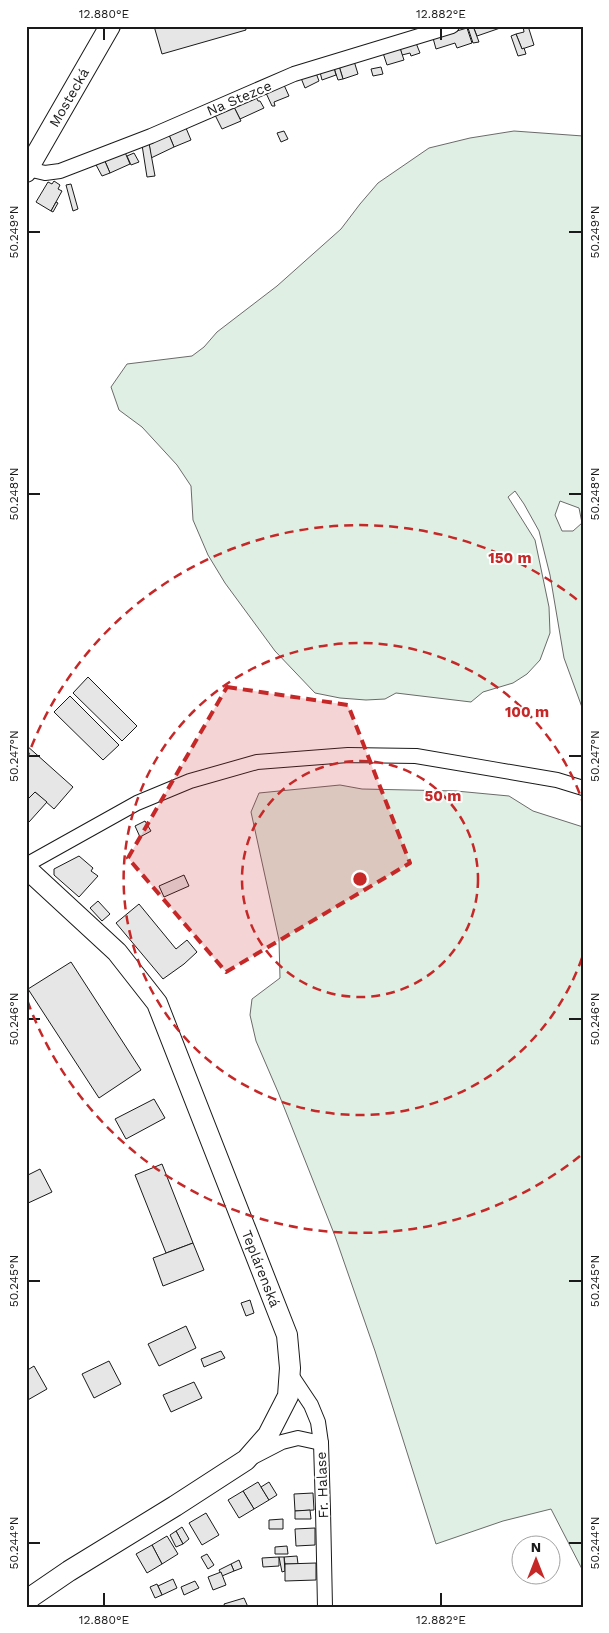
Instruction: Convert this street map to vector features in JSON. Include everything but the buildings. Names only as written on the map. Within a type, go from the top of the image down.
[{"type":"street","name":"Mostecká","points":[[27,171],[110,26]]},
{"type":"street","name":"Na Stezce","points":[[27,171],[45,173],[60,171],[150,136],[294,74],[452,26]]},
{"type":"street","points":[[26,867],[137,803],[190,781],[257,762],[348,755],[416,756],[557,780],[583,788]]},
{"type":"street","name":"Teplárenská","points":[[26,867],[117,952],[156,1003],[287,1335],[290,1372],[288,1396],[268,1434],[246,1460],[69,1571],[31,1597],[26,1604]]},
{"type":"street","points":[[290,1372],[311,1405],[318,1422],[321,1443]]},
{"type":"street","name":"Fr. Halase","points":[[246,1460],[282,1442],[298,1438],[321,1443],[325,1607]]},
{"type":"highlighted area","points":[[227,687],[348,705],[410,863],[226,972],[128,858]]},
{"type":"green space","points":[[514,131],[583,136],[583,710],[564,658],[550,575],[539,531],[515,491],[508,497],[535,540],[549,607],[550,633],[540,660],[527,674],[513,683],[483,692],[471,702],[396,693],[385,699],[366,700],[340,698],[315,693],[275,651],[225,583],[208,555],[193,520],[191,486],[177,465],[142,427],[119,410],[111,387],[127,364],[192,356],[204,347],[217,332],[277,286],[341,229],[378,183],[429,148],[470,138]],"holes":[[[560,501],[579,508],[582,523],[573,531],[562,531],[555,515]]]},
{"type":"green space","points":[[340,785],[362,789],[456,791],[509,796],[533,811],[583,827],[583,1571],[551,1509],[503,1521],[436,1544],[375,1351],[335,1236],[256,1041],[250,1015],[252,999],[280,978],[279,940],[251,812],[259,793]]}]
